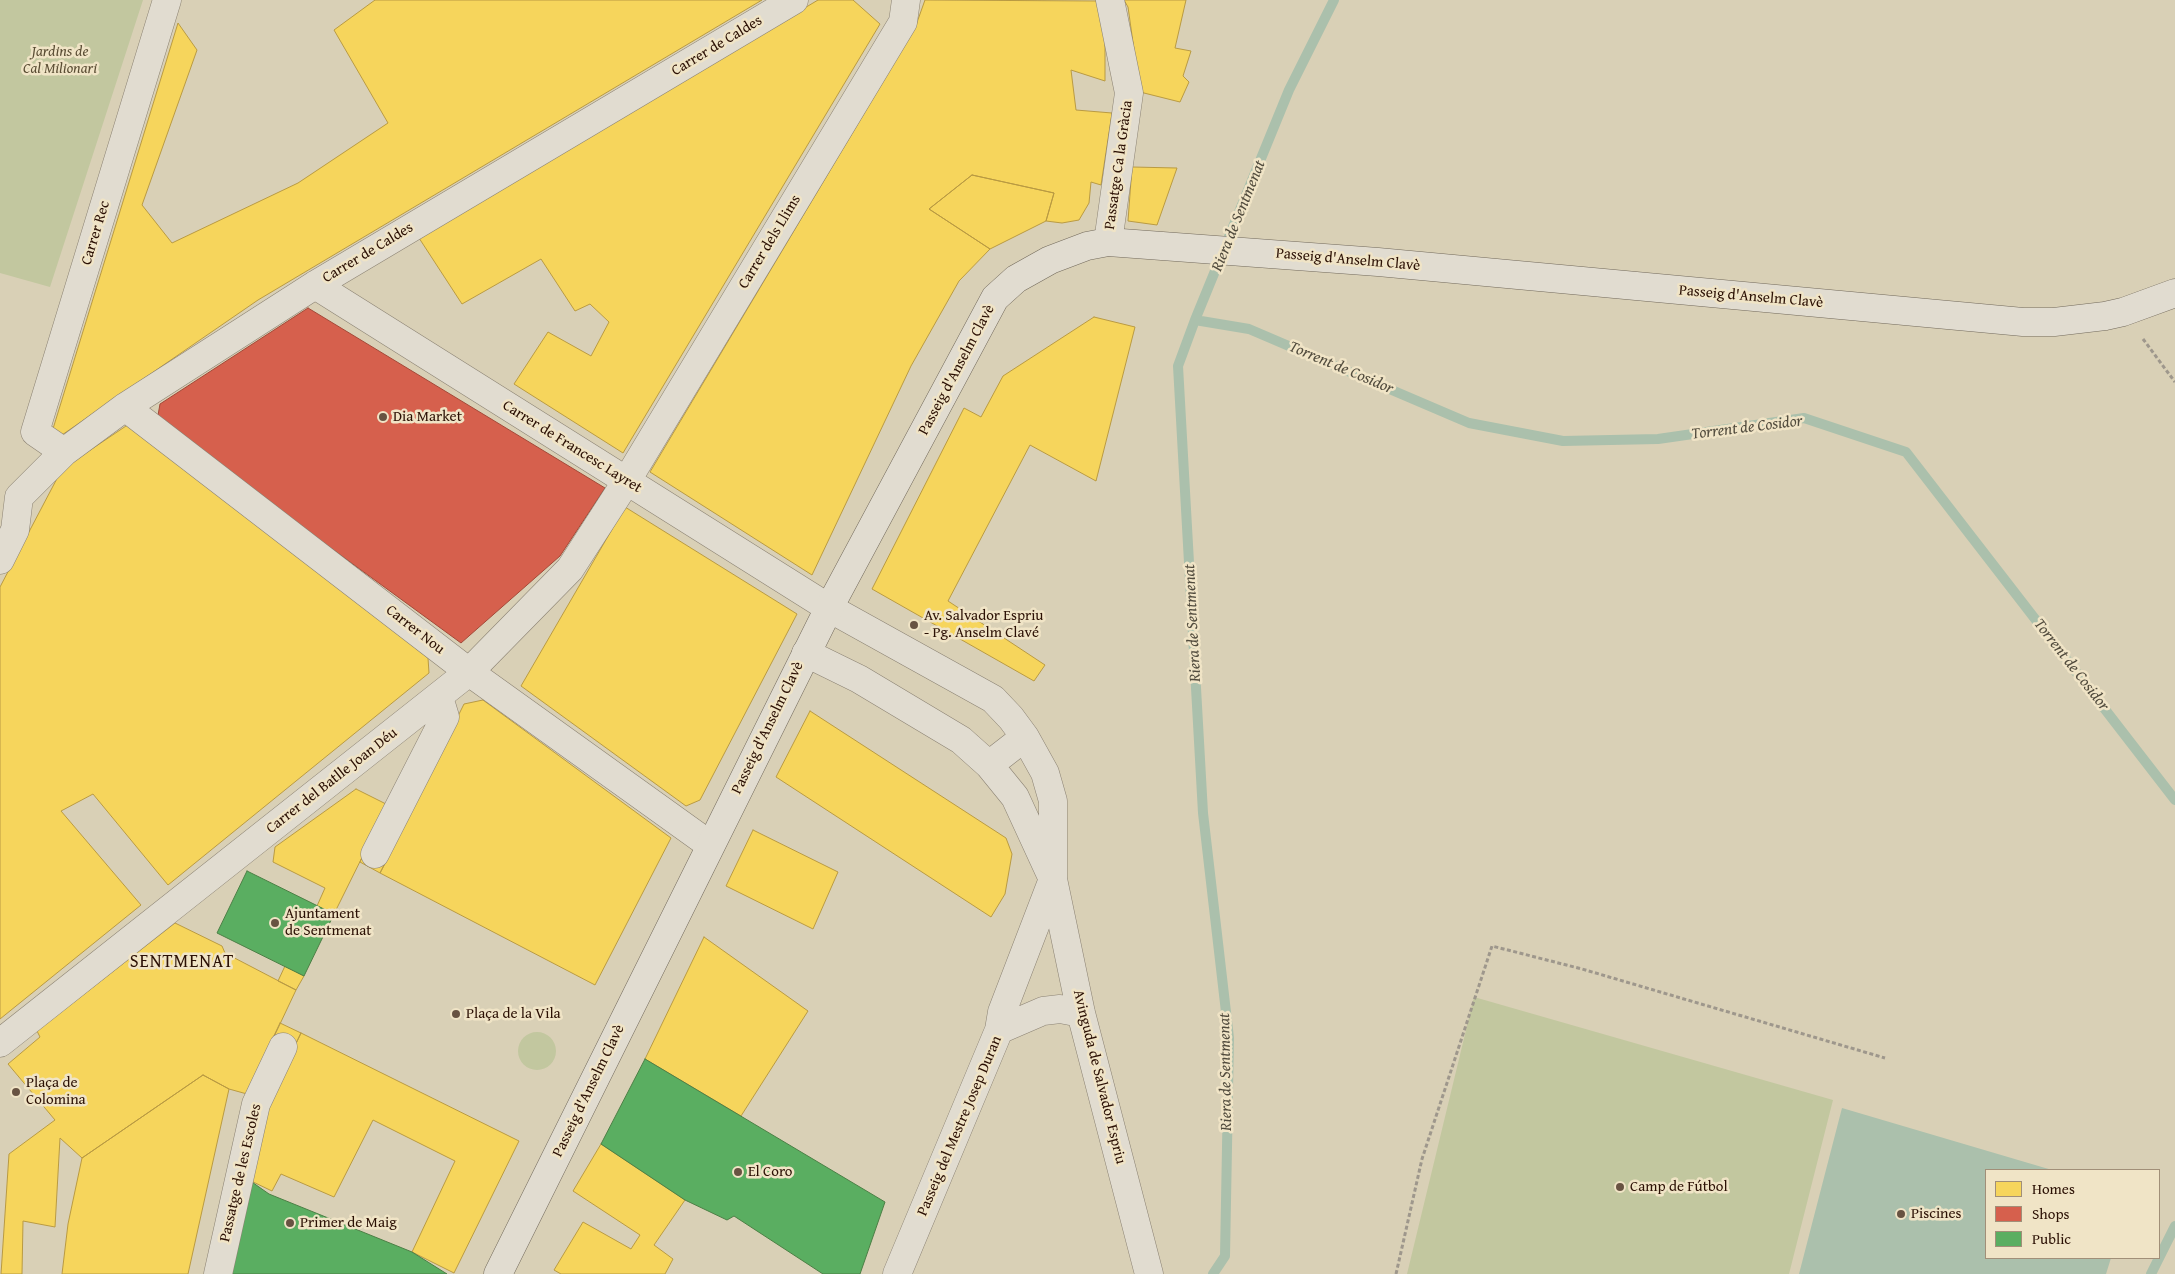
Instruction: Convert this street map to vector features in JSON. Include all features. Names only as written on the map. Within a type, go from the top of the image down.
[{"type":"street","name":"Carrer Rec","points":[[64,452],[35,432],[167,0]]},
{"type":"street","name":"Carrer de Caldes","points":[[0,560],[15,530],[9,498],[64,452],[125,406],[315,284],[794,0]]},
{"type":"street","name":"Carrer dels Llims","points":[[626,482],[904,22],[906,0]]},
{"type":"street","name":"Passatge Ca la Gràcia","points":[[1108,242],[1129,93],[1110,0]]},
{"type":"street","name":"Passeig d'Anselm Clavè","points":[[498,1274],[806,653],[995,298],[1016,280],[1050,260],[1087,246],[1108,242],[1378,262],[2023,322],[2054,322],[2123,312],[2175,294]]},
{"type":"street","name":"Carrer de Francesc Layret","points":[[315,284],[626,482],[829,608]]},
{"type":"street","name":"Carrer Nou","points":[[125,406],[469,672],[710,845]]},
{"type":"street","name":"Carrer del Batlle Joan Déu","points":[[0,1043],[469,672],[570,568],[626,482]]},
{"type":"street","name":"Avinguda de Salvador Espriu","points":[[829,608],[992,699],[1025,737],[1045,773],[1053,801],[1053,879],[1081,1013],[1150,1274]]},
{"type":"street","name":"Avinguda de Salvador Espriu","points":[[806,653],[860,679],[961,740],[989,765],[1015,797],[1053,879]]},
{"type":"street","points":[[375,854],[445,717],[439,697]]},
{"type":"street","points":[[989,765],[1025,737]]},
{"type":"street","points":[[1000,1030],[1002,1012],[1053,879]]},
{"type":"street","name":"Passeig del Mestre Josep Duran","points":[[897,1274],[1000,1030],[1043,1011],[1060,1009],[1081,1013]]},
{"type":"street","name":"Passatge de les Escoles","points":[[218,1274],[256,1104],[283,1048]]},
{"type":"path","points":[[2123,312],[2175,382]]},
{"type":"path","points":[[1396,1274],[1422,1159],[1492,946],[1582,969],[1885,1058]]},
{"type":"green space","name":"Jardins de Cal Milionari","points":[[0,0],[143,0],[50,287],[0,273]]},
{"type":"green space","name":"Camp de Fútbol","points":[[1474,997],[1833,1100],[1789,1274],[1407,1274]]},
{"type":"green space","points":[[537,1032],[550,1038],[556,1051],[550,1064],[537,1070],[524,1064],[518,1051],[524,1038]]},
{"type":"shaded area","name":"Piscines","points":[[1842,1108],[2049,1169],[1985,1169],[1985,1259],[2111,1259],[2106,1274],[1799,1274]]},
{"type":"building: Homes","points":[[375,0],[762,0],[258,300],[59,437],[52,432],[178,23],[197,50],[142,205],[172,243],[298,183],[388,123],[334,30]]},
{"type":"building: Homes","points":[[818,0],[853,0],[880,24],[623,453],[514,384],[548,332],[591,356],[609,322],[590,304],[575,311],[541,259],[462,304],[419,238]]},
{"type":"building: Homes","points":[[925,0],[1098,1],[1105,13],[1105,81],[1071,70],[1076,110],[1112,113],[1101,185],[1091,182],[1089,203],[1079,220],[1062,223],[1046,221],[1054,193],[972,175],[929,209],[990,249],[959,281],[911,366],[812,575],[650,472],[915,28]]},
{"type":"building: Homes","points":[[1124,0],[1186,0],[1175,48],[1191,51],[1183,76],[1189,82],[1180,102],[1140,92],[1128,7]]},
{"type":"building: Homes","points":[[1132,167],[1177,168],[1157,225],[1128,221]]},
{"type":"building: Homes","points":[[972,175],[1054,193],[1046,221],[990,249],[929,209]]},
{"type":"building: Homes","points":[[1094,317],[1135,327],[1096,481],[1030,445],[948,601],[1045,665],[1034,681],[872,589],[964,408],[981,417],[1003,376]]},
{"type":"building: Homes","points":[[132,422],[428,658],[429,673],[168,885],[93,794],[61,811],[141,905],[0,1019],[0,587],[62,469]]},
{"type":"building: Homes","points":[[625,507],[797,614],[700,800],[686,806],[521,686]]},
{"type":"building: Homes","points":[[483,700],[671,838],[595,985],[380,873],[464,704]]},
{"type":"building: Homes","points":[[810,711],[1006,838],[1012,854],[1005,894],[991,917],[776,777]]},
{"type":"building: Homes","points":[[356,789],[388,805],[334,914],[317,906],[325,888],[273,862],[275,847]]},
{"type":"building: Homes","points":[[753,830],[838,872],[813,929],[726,886]]},
{"type":"building: Homes","points":[[366,849],[387,860],[380,873],[360,862]]},
{"type":"building: Homes","points":[[175,923],[222,946],[225,953],[296,990],[247,1094],[229,1089],[203,1075],[82,1158],[60,1138],[55,1227],[23,1221],[22,1274],[1,1274],[9,1154],[55,1120],[8,1064],[40,1037],[37,1031]]},
{"type":"building: Homes","points":[[704,937],[808,1011],[741,1116],[645,1059]]},
{"type":"building: Homes","points":[[285,966],[304,976],[296,990],[278,981]]},
{"type":"building: Homes","points":[[280,1023],[301,1033],[292,1052],[271,1042]]},
{"type":"building: Homes","points":[[301,1033],[519,1141],[454,1273],[412,1252],[455,1161],[373,1120],[334,1197],[281,1174],[272,1191],[249,1180],[266,1104]]},
{"type":"building: Homes","points":[[203,1075],[229,1089],[188,1274],[62,1274],[68,1224],[82,1158]]},
{"type":"building: Homes","points":[[601,1144],[685,1200],[654,1245],[673,1259],[665,1274],[561,1274],[554,1270],[583,1222],[631,1249],[640,1235],[573,1191]]},
{"type":"building: Shops","points":[[308,308],[605,488],[560,556],[461,643],[157,421],[160,404]]},
{"type":"building: Public","name":"Ajuntament de Sentmenat","points":[[247,871],[334,914],[304,976],[217,933]]},
{"type":"building: Public","name":"El Coro","points":[[645,1059],[885,1202],[860,1274],[823,1274],[734,1216],[727,1220],[685,1200],[601,1144]]},
{"type":"building: Public","name":"Primer de Maig","points":[[249,1180],[269,1194],[412,1252],[447,1274],[227,1274]]},
{"type":"waterway","name":"Riera de Sentmenat","points":[[1213,1274],[1225,1256],[1229,1038],[1203,813],[1178,366],[1289,90],[1334,0]]},
{"type":"waterway","name":"Torrent de Cosidor","points":[[1195,320],[1249,329],[1469,423],[1563,441],[1658,439],[1804,418],[1906,452],[2175,800]]},
{"type":"waterway","name":"Torrent de Cosidor","points":[[2160,1256],[2175,1226]]},
{"type":"waterway","name":"Torrent de Cosidor","points":[[2151,1274],[2158,1259]]},
{"type":"place","name":"Dia Market","points":[[383,417]]},
{"type":"place","name":"Av. Salvador Espriu - Pg. Anselm Clavé","points":[[914,625]]},
{"type":"place","name":"Ajuntament de Sentmenat","points":[[275,923]]},
{"type":"place","name":"Plaça de la Vila","points":[[456,1014]]},
{"type":"place","name":"Plaça de Colomina","points":[[16,1092]]},
{"type":"place","name":"El Coro","points":[[738,1172]]},
{"type":"place","name":"Camp de Fútbol","points":[[1620,1187]]},
{"type":"place","name":"Piscines","points":[[1901,1214]]},
{"type":"place","name":"Primer de Maig","points":[[290,1223]]},
{"type":"district","name":"SENTMENAT","points":[[182,962]]}]
